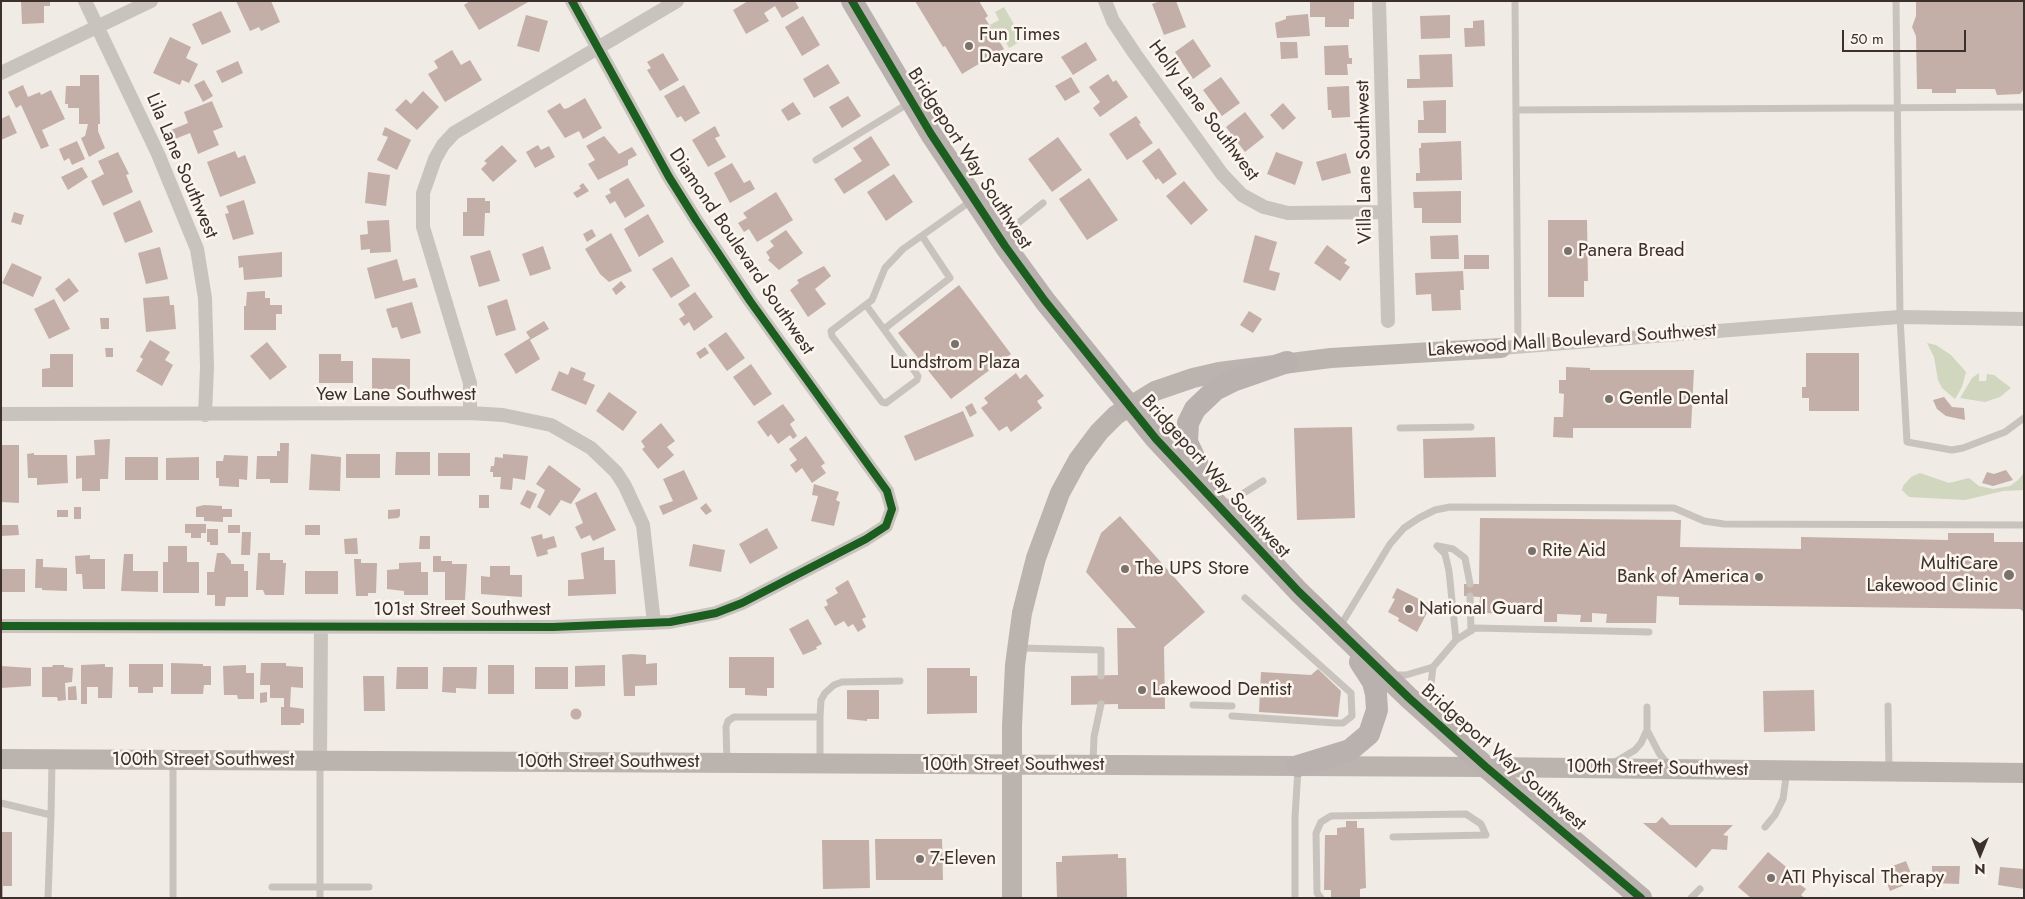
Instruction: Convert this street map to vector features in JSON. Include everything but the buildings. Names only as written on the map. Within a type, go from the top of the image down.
[{"type":"main road","name":"Bridgeport Way Southwest","points":[[852,1],[911,102],[973,200],[1045,301],[1129,407],[1219,508],[1382,673],[1486,767],[1641,898]]},
{"type":"main road","name":"Lakewood Mall Boulevard Southwest","points":[[1012,898],[1011,765],[1013,695],[1017,648],[1029,583],[1060,493],[1069,475],[1092,440],[1116,415],[1129,407],[1156,391],[1193,378],[1287,362],[1373,355],[1509,348]]},
{"type":"main road","points":[[1219,508],[1187,442],[1186,429],[1190,416],[1203,400],[1215,390],[1235,380],[1287,362]]},
{"type":"main road","points":[[1298,766],[1350,750],[1362,741],[1374,724],[1377,710],[1373,682],[1338,630]]},
{"type":"main road","name":"100th Street Southwest","points":[[1,759],[1486,767],[2024,774]]},
{"type":"street","name":"Lila Lane Southwest","points":[[85,1],[158,154],[197,249],[205,298],[207,367],[205,415]]},
{"type":"street","points":[[1,73],[151,1]]},
{"type":"street","name":"Diamond Boulevard Southwest","points":[[572,1],[669,177],[750,301],[884,486],[891,502],[892,513]]},
{"type":"street","points":[[470,413],[470,382],[423,227],[423,193],[428,176],[442,145],[454,133],[677,1]]},
{"type":"street","name":"Holly Lane Southwest","points":[[1105,1],[1113,20],[1140,61],[1222,174],[1242,195],[1264,207],[1288,213],[1385,212]]},
{"type":"street","name":"Villa Lane Southwest","points":[[1379,1],[1388,321]]},
{"type":"street","name":"Lakewood Mall Boulevard Southwest","points":[[1509,348],[1900,317],[2024,319]]},
{"type":"street","name":"Yew Lane Southwest","points":[[1,414],[470,413],[530,418],[551,425],[591,448],[616,472],[625,486],[643,526],[654,623]]},
{"type":"street","name":"101st Street Southwest","points":[[1,626],[552,627],[654,623],[704,616],[742,603],[866,540],[886,526],[892,513]]},
{"type":"street","points":[[320,760],[321,627]]},
{"type":"lane","points":[[1509,348],[1517,110],[1515,1]]},
{"type":"lane","points":[[1896,1],[1900,317],[1907,442],[1952,450],[1963,448],[2005,432],[2024,418]]},
{"type":"lane","points":[[816,160],[911,102]]},
{"type":"lane","points":[[1517,110],[2024,107]]},
{"type":"lane","points":[[866,305],[918,379],[883,404],[831,334],[872,300],[886,268],[903,249],[973,200]]},
{"type":"lane","points":[[1000,238],[1044,203]]},
{"type":"lane","points":[[884,330],[950,278],[922,236]]},
{"type":"lane","points":[[1400,428],[1472,426]]},
{"type":"lane","points":[[1219,508],[1263,481]]},
{"type":"lane","points":[[1338,630],[1390,544],[1404,528],[1419,518],[1442,508],[1674,508],[1704,521],[1724,524],[2024,525]]},
{"type":"lane","points":[[1456,640],[1449,571],[1445,554],[1437,546],[1453,548],[1464,558],[1470,584]]},
{"type":"lane","points":[[1470,596],[1471,631]]},
{"type":"lane","points":[[1232,716],[1335,722],[1343,722],[1352,716],[1350,693],[1245,598]]},
{"type":"lane","points":[[1382,673],[1406,675],[1433,667],[1456,640],[1475,628],[1649,632]]},
{"type":"lane","points":[[1017,648],[1101,650],[1101,676]]},
{"type":"lane","points":[[1428,716],[1433,667]]},
{"type":"lane","points":[[820,764],[821,700],[825,693],[834,685],[842,682],[900,681]]},
{"type":"lane","points":[[1092,765],[1094,736],[1101,704]]},
{"type":"lane","points":[[1193,706],[1232,706]]},
{"type":"lane","points":[[1888,706],[1889,772]]},
{"type":"lane","points":[[1604,769],[1634,750],[1641,743],[1647,730],[1648,707]]},
{"type":"lane","points":[[726,763],[726,727],[728,721],[734,717],[820,717]]},
{"type":"lane","points":[[1647,730],[1663,760],[1676,770]]},
{"type":"lane","points":[[48,898],[52,759]]},
{"type":"lane","points":[[173,760],[173,898]]},
{"type":"lane","points":[[320,760],[320,898]]},
{"type":"lane","points":[[1295,898],[1295,817],[1298,766]]},
{"type":"lane","points":[[1765,827],[1775,815],[1783,800],[1787,771]]},
{"type":"lane","points":[[1,803],[51,815]]},
{"type":"lane","points":[[1321,898],[1317,893],[1316,833],[1321,822],[1331,816],[1466,814],[1481,824],[1486,835],[1394,837]]},
{"type":"lane","points":[[272,887],[369,887]]},
{"type":"lane","points":[[1691,898],[1700,889]]},
{"type":"green space","points":[[1004,7],[1023,40],[1009,48],[1001,33],[996,35],[990,25],[999,20],[995,12]]},
{"type":"green space","points":[[1927,343],[1936,345],[1951,355],[1966,372],[1962,387],[1955,399],[1942,388],[1938,380],[1934,357]]},
{"type":"green space","points":[[1979,373],[1979,381],[1986,381],[1987,374],[1994,375],[2011,388],[2000,397],[1985,402],[1960,398],[1972,378]]},
{"type":"green space","points":[[1920,473],[1949,483],[1969,478],[1979,486],[1993,489],[2010,486],[2024,473],[2024,490],[2003,491],[1965,500],[1909,497],[1902,490],[1903,486],[1911,477]]},
{"type":"cycle path","points":[[1,626],[553,627],[670,622],[716,613],[742,603],[866,539],[886,526],[892,509],[887,491],[750,301],[696,220],[669,177],[572,1]]},
{"type":"cycle path","points":[[852,1],[931,134],[1005,246],[1045,301],[1156,439],[1299,592],[1409,698],[1486,767],[1641,898]]},
{"type":"place","name":"Fun Times Daycare","points":[[969,46]]},
{"type":"place","name":"Panera Bread","points":[[1568,251]]},
{"type":"place","name":"Lundstrom Plaza","points":[[955,344]]},
{"type":"place","name":"Gentle Dental","points":[[1609,399]]},
{"type":"place","name":"Rite Aid","points":[[1532,551]]},
{"type":"place","name":"The UPS Store","points":[[1125,569]]},
{"type":"place","name":"MultiCare Lakewood Clinic","points":[[2009,575]]},
{"type":"place","name":"Bank of America","points":[[1759,577]]},
{"type":"place","name":"National Guard","points":[[1409,609]]},
{"type":"place","name":"Lakewood Dentist","points":[[1142,690]]},
{"type":"place","name":"7-Eleven","points":[[920,859]]},
{"type":"place","name":"ATI Phyiscal Therapy","points":[[1771,878]]}]
